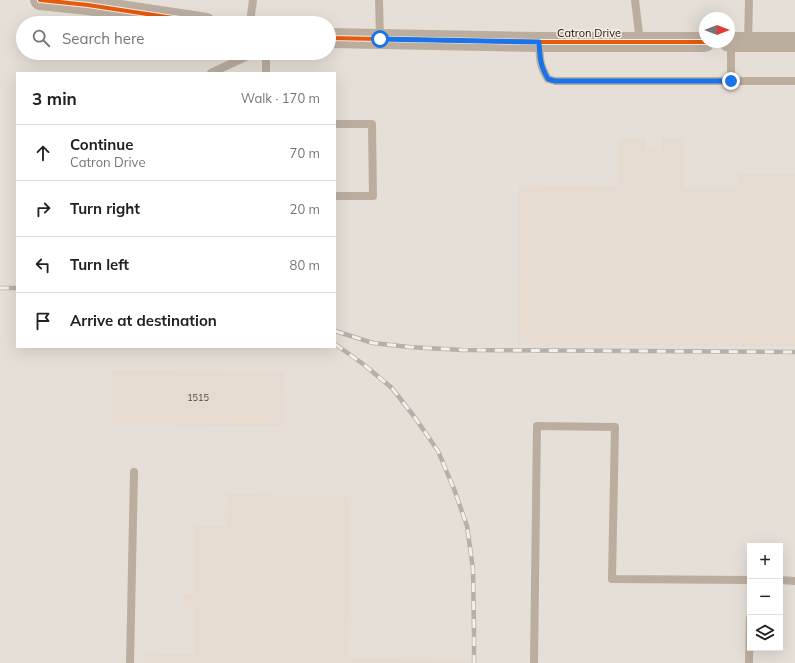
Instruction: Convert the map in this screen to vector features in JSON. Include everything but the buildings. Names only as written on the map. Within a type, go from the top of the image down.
[{"type":"street","points":[[40,0],[126,6],[173,16]]},
{"type":"street","name":"Catron Drive","points":[[336,38],[539,42],[699,42]]},
{"type":"street","points":[[736,42],[795,42]]},
{"type":"lane","points":[[251,16],[253,0]]},
{"type":"lane","points":[[379,0],[380,39]]},
{"type":"lane","points":[[635,0],[640,42]]},
{"type":"lane","points":[[731,81],[736,42],[749,0]]},
{"type":"lane","points":[[539,42],[540,61],[543,70],[548,79],[555,81],[795,81]]},
{"type":"lane","points":[[213,72],[239,60]]},
{"type":"lane","points":[[266,60],[266,72]]},
{"type":"lane","points":[[336,124],[372,124],[373,196],[336,196]]},
{"type":"lane","points":[[534,663],[537,426],[615,427],[612,579],[747,580]]},
{"type":"lane","points":[[130,663],[134,472]]},
{"type":"lane","points":[[783,580],[795,580]]},
{"type":"lane","points":[[749,651],[749,663]]},
{"type":"shaded area","points":[[0,0],[795,0],[795,663],[0,663]]},
{"type":"railway","points":[[0,288],[16,288]]},
{"type":"railway","points":[[336,331],[373,343],[462,350],[795,352]]},
{"type":"railway","points":[[336,345],[363,364],[392,388],[438,451],[454,489],[467,526],[473,569],[474,663]]},
{"type":"cycle path","points":[[40,0],[88,5],[160,16]]},
{"type":"cycle path","points":[[336,38],[539,42],[699,42]]},
{"type":"route","points":[[380,39],[539,42],[540,61],[543,70],[548,79],[555,81],[731,81]]}]
